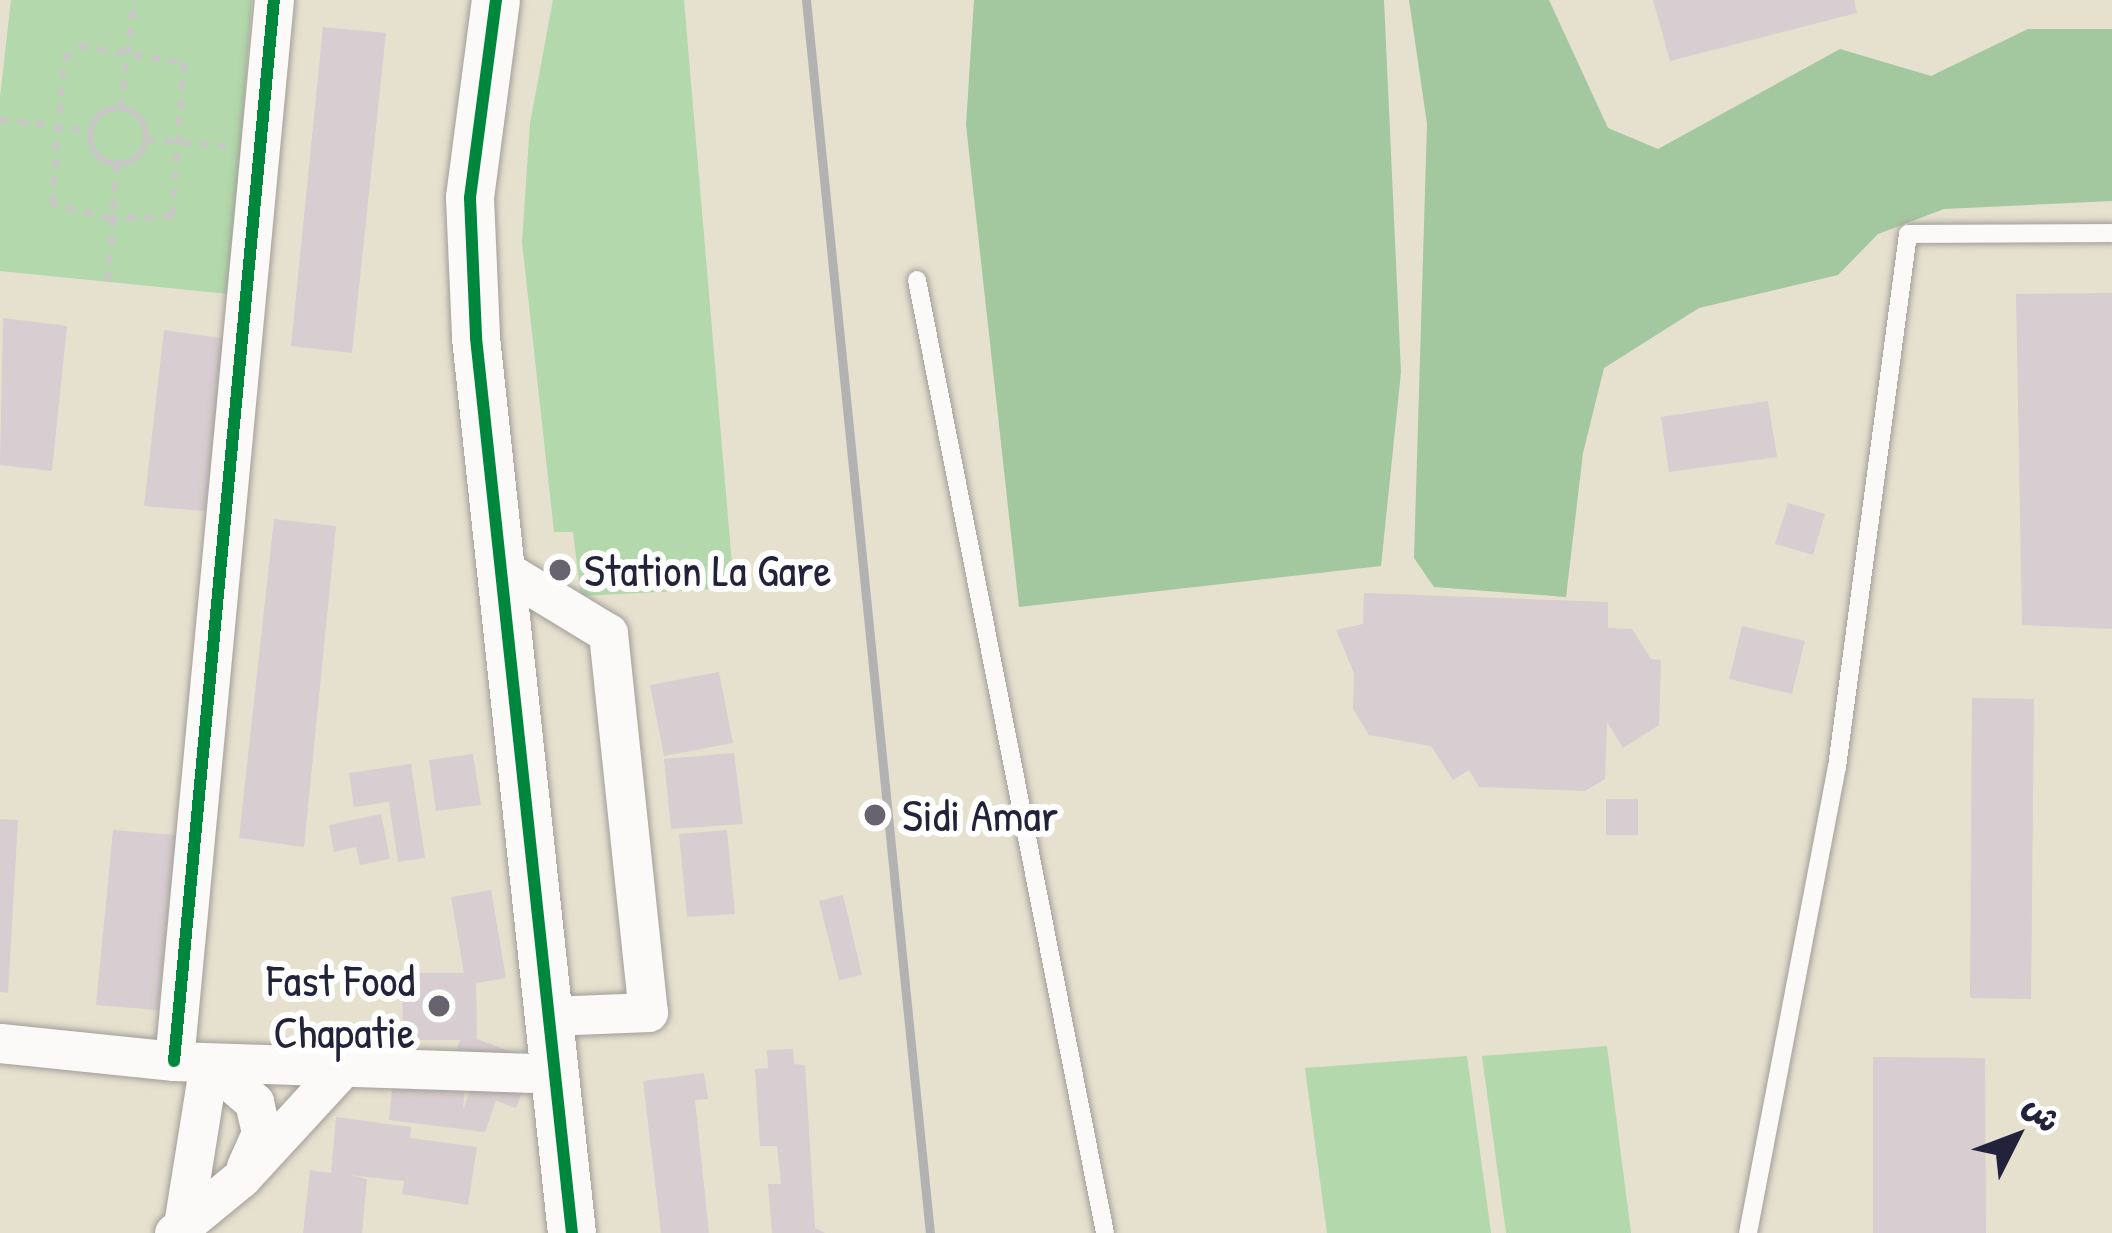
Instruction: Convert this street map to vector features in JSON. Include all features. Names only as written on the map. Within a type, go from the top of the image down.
[{"type":"street","points":[[178,1229],[274,0]]},
{"type":"street","points":[[496,0],[470,198],[501,568],[572,1233]]},
{"type":"street","points":[[501,568],[608,633],[601,694],[624,889],[648,1012],[550,1016]]},
{"type":"street","points":[[0,1043],[191,1062],[556,1074]]},
{"type":"street","points":[[191,1062],[254,1102],[261,1133],[241,1178]]},
{"type":"street","points":[[178,1229],[241,1178],[342,1068]]},
{"type":"lane","points":[[1748,1233],[1837,767],[1908,234],[2112,233]]},
{"type":"lane","points":[[916,280],[1105,1233]]},
{"type":"path","points":[[121,108],[134,0]]},
{"type":"path","points":[[70,48],[129,50],[184,63],[184,143],[172,218],[110,218],[52,204],[56,127],[70,48]]},
{"type":"path","points":[[121,108],[142,121],[146,140],[135,158],[117,164],[100,157],[90,130],[98,115],[121,108]]},
{"type":"path","points":[[0,119],[90,130]]},
{"type":"path","points":[[146,140],[241,148]]},
{"type":"path","points":[[108,281],[117,164]]},
{"type":"green space","points":[[11,0],[252,0],[229,294],[0,271],[0,98]]},
{"type":"green space","points":[[553,0],[684,0],[734,588],[581,596],[573,532],[554,532],[522,242],[530,123]]},
{"type":"green space","points":[[974,0],[1384,0],[1401,372],[1381,566],[1019,607],[966,125]]},
{"type":"green space","points":[[1409,0],[1549,0],[1608,128],[1658,149],[1840,49],[1931,76],[2028,29],[2112,29],[2112,201],[1944,209],[1878,234],[1838,275],[1699,308],[1604,368],[1583,453],[1566,597],[1434,587],[1414,558],[1427,124]]},
{"type":"green space","points":[[1607,1046],[1631,1233],[1506,1233],[1482,1056]]},
{"type":"green space","points":[[1467,1056],[1491,1233],[1327,1233],[1305,1068]]},
{"type":"building","points":[[1653,0],[1854,0],[1857,13],[1670,61]]},
{"type":"building","points":[[323,27],[386,33],[352,353],[291,346]]},
{"type":"building","points":[[2112,293],[2112,629],[2022,625],[2016,294]]},
{"type":"building","points":[[3,318],[67,326],[52,471],[0,465]]},
{"type":"building","points":[[164,330],[226,339],[205,511],[144,506]]},
{"type":"building","points":[[1768,401],[1777,457],[1669,472],[1661,417]]},
{"type":"building","points":[[1788,503],[1825,514],[1813,555],[1775,544]]},
{"type":"building","points":[[274,519],[336,526],[304,847],[239,838]]},
{"type":"building","points":[[1364,593],[1608,602],[1608,628],[1632,629],[1651,659],[1661,660],[1659,725],[1623,748],[1607,722],[1605,779],[1585,791],[1479,787],[1469,770],[1453,780],[1431,746],[1369,735],[1353,709],[1354,673],[1336,630],[1363,624]]},
{"type":"building","points":[[1742,626],[1805,641],[1792,694],[1729,679]]},
{"type":"building","points":[[719,672],[733,743],[664,756],[650,685]]},
{"type":"building","points":[[1972,698],[2034,699],[2031,999],[1970,998]]},
{"type":"building","points":[[734,753],[743,824],[671,829],[664,759]]},
{"type":"building","points":[[473,754],[481,805],[436,811],[429,760]]},
{"type":"building","points":[[411,764],[425,858],[398,862],[389,802],[354,807],[349,773]]},
{"type":"building","points":[[1606,799],[1638,799],[1638,835],[1606,835]]},
{"type":"building","points":[[381,814],[390,859],[360,865],[356,847],[334,852],[329,825]]},
{"type":"building","points":[[0,819],[18,820],[8,993],[0,992]]},
{"type":"building","points":[[113,830],[176,835],[158,1010],[96,1005]]},
{"type":"building","points":[[727,830],[735,914],[687,917],[679,834]]},
{"type":"building","points":[[491,890],[506,978],[476,983],[477,1039],[534,1060],[516,1108],[496,1101],[485,1132],[389,1120],[395,1061],[452,1062],[460,1040],[403,1040],[402,973],[464,973],[451,897]],"holes":[[[466,1067],[477,1071],[463,1110]]]},
{"type":"building","points":[[843,895],[862,975],[839,980],[819,901]]},
{"type":"building","points":[[793,1049],[794,1064],[805,1065],[815,1228],[825,1233],[772,1233],[768,1184],[781,1184],[777,1146],[760,1146],[755,1069],[768,1068],[767,1050]]},
{"type":"building","points":[[1873,1057],[1985,1058],[1986,1233],[1873,1233]]},
{"type":"building","points":[[704,1073],[708,1099],[695,1100],[709,1233],[661,1233],[643,1081]]},
{"type":"building","points":[[336,1117],[411,1127],[410,1138],[477,1147],[468,1205],[402,1194],[404,1181],[349,1175],[367,1179],[362,1233],[303,1233],[310,1170],[331,1173]]},
{"type":"railway","points":[[806,0],[930,1233]]},
{"type":"cycle path","points":[[174,1061],[274,0]]},
{"type":"cycle path","points":[[496,0],[470,198],[476,338],[572,1233]]},
{"type":"place","name":"Station La Gare","points":[[560,570]]},
{"type":"place","name":"Sidi Amar","points":[[875,815]]},
{"type":"place","name":"Fast Food Chapatie","points":[[439,1006]]}]
